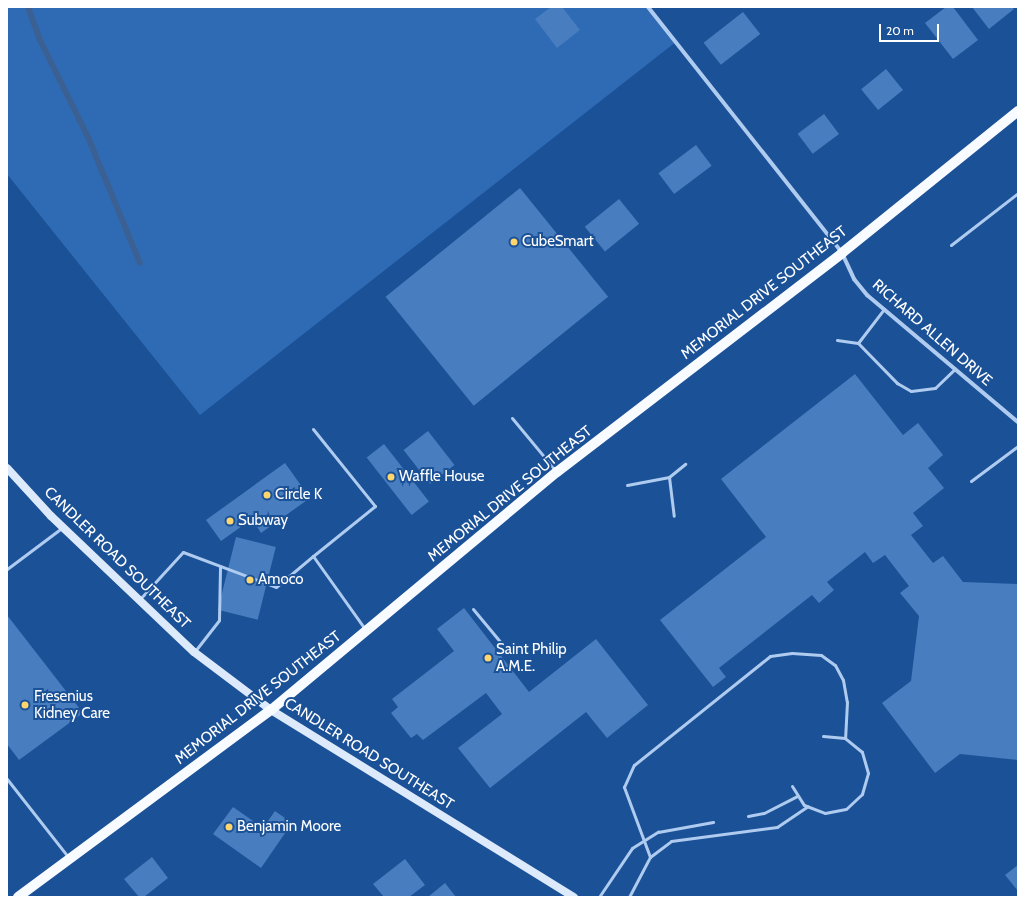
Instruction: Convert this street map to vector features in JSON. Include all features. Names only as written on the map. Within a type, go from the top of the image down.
[{"type":"main road","name":"MEMORIAL DRIVE SOUTHEAST","points":[[18,897],[271,710],[368,632],[557,472],[842,253],[1018,111]]},
{"type":"main road","name":"CANDLER ROAD SOUTHEAST","points":[[7,468],[63,528],[194,652],[271,710],[574,897]]},
{"type":"street","name":"RICHARD ALLEN DRIVE","points":[[648,7],[842,253],[854,279],[884,309],[1018,422]]},
{"type":"lane","points":[[951,245],[1018,193]]},
{"type":"lane","points":[[858,343],[884,309]]},
{"type":"lane","points":[[837,340],[858,343],[897,383],[911,391],[935,388],[956,369]]},
{"type":"lane","points":[[512,418],[557,472]]},
{"type":"lane","points":[[139,600],[183,552],[276,587],[375,506],[312,429]]},
{"type":"lane","points":[[971,480],[1018,446]]},
{"type":"lane","points":[[627,485],[669,476],[685,464]]},
{"type":"lane","points":[[669,476],[674,516]]},
{"type":"lane","points":[[7,569],[63,528]]},
{"type":"lane","points":[[313,556],[368,632]]},
{"type":"lane","points":[[194,652],[219,620],[220,566]]},
{"type":"lane","points":[[473,609],[507,650]]},
{"type":"lane","points":[[650,857],[624,787],[634,765],[770,656],[792,653],[821,655],[835,665],[843,680],[847,702],[845,738]]},
{"type":"lane","points":[[792,786],[797,796],[808,806],[825,813],[836,813],[855,803],[862,794],[867,784],[866,762],[854,744],[845,738],[823,736]]},
{"type":"lane","points":[[7,780],[69,859]]},
{"type":"lane","points":[[748,816],[764,813],[797,796]]},
{"type":"lane","points":[[629,897],[650,857],[671,841],[777,827],[808,806]]},
{"type":"lane","points":[[599,897],[632,848],[644,840],[658,832],[713,822]]},
{"type":"shaded area","points":[[7,7],[650,7],[677,41],[200,415],[7,174]]},
{"type":"building","points":[[551,7],[562,7],[580,30],[557,48],[535,19]]},
{"type":"building","points":[[946,7],[953,7],[978,40],[953,59],[925,23]]},
{"type":"building","points":[[972,7],[1012,7],[1014,9],[989,29]]},
{"type":"building","points":[[743,12],[760,34],[721,65],[704,43]]},
{"type":"building","points":[[886,69],[903,90],[878,110],[861,89]]},
{"type":"building","points":[[824,114],[839,134],[813,154],[798,134]]},
{"type":"building","points":[[696,145],[712,166],[674,194],[658,173]]},
{"type":"building","name":"CubeSmart","points":[[520,188],[608,297],[474,406],[386,297]]},
{"type":"building","points":[[619,199],[639,224],[605,252],[585,227]]},
{"type":"building","points":[[855,374],[903,435],[918,423],[943,455],[928,468],[944,488],[913,513],[923,526],[911,535],[933,563],[943,556],[963,582],[1018,584],[1018,760],[960,754],[935,773],[882,703],[911,681],[919,616],[900,593],[909,586],[885,555],[873,563],[865,552],[827,582],[834,590],[819,603],[812,595],[719,668],[726,677],[713,687],[660,620],[766,537],[721,479]]},
{"type":"building","points":[[428,431],[454,465],[430,484],[404,450]]},
{"type":"building","points":[[384,444],[429,502],[412,515],[367,458]]},
{"type":"building","points":[[285,463],[310,498],[261,533],[252,519],[221,541],[206,520]]},
{"type":"building","points":[[236,537],[276,547],[258,620],[218,610]]},
{"type":"building","points":[[464,608],[529,692],[596,639],[648,705],[607,738],[586,712],[490,788],[458,748],[502,714],[486,693],[423,740],[417,734],[411,738],[391,713],[398,707],[392,699],[454,651],[437,629]]},
{"type":"building","points":[[7,615],[83,713],[19,760],[7,744]]},
{"type":"building","points":[[233,807],[263,828],[275,811],[292,823],[261,868],[213,834]]},
{"type":"building","points":[[152,857],[168,878],[144,897],[139,897],[124,879]]},
{"type":"building","points":[[405,859],[425,885],[409,897],[384,897],[373,884]]},
{"type":"building","points":[[1018,865],[1018,891],[1005,875]]},
{"type":"building","points":[[445,883],[456,897],[428,897]]},
{"type":"waterway","points":[[28,7],[40,40],[88,137],[140,263]]},
{"type":"place","name":"CubeSmart","points":[[514,242]]},
{"type":"place","name":"Waffle House","points":[[391,477]]},
{"type":"place","name":"Circle K","points":[[267,495]]},
{"type":"place","name":"Subway","points":[[230,521]]},
{"type":"place","name":"Amoco","points":[[250,580]]},
{"type":"place","name":"Saint Philip A.M.E.","points":[[488,658]]},
{"type":"place","name":"Fresenius Kidney Care","points":[[25,705]]},
{"type":"place","name":"Benjamin Moore","points":[[229,827]]}]
